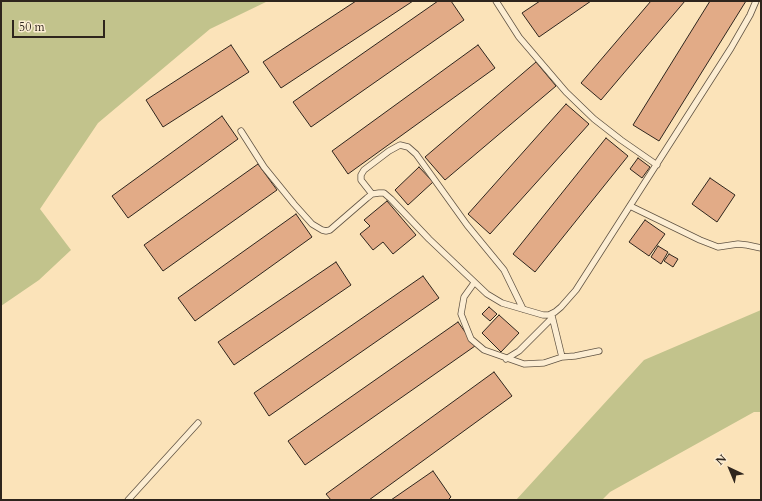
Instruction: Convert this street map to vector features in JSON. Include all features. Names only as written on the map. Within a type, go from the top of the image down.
[{"type":"lane","points":[[496,1],[518,37],[566,92],[594,119],[620,140],[657,165]]},
{"type":"lane","points":[[506,359],[519,351],[576,290],[731,48],[750,15],[756,1]]},
{"type":"lane","points":[[241,131],[264,167],[294,204],[312,224],[322,230],[330,230],[372,194],[379,192],[384,193],[429,239],[487,294],[496,300],[543,315],[552,316]]},
{"type":"lane","points":[[372,194],[361,180],[361,175],[364,170],[388,151],[400,145],[408,147],[416,154],[467,225],[504,270],[523,309]]},
{"type":"lane","points":[[630,206],[700,240],[718,247],[738,244],[761,248]]},
{"type":"lane","points":[[474,283],[464,297],[461,314],[471,339],[484,350],[506,359],[524,364],[544,363],[562,357],[600,351]]},
{"type":"lane","points":[[552,316],[562,357]]},
{"type":"lane","points":[[128,500],[198,423]]},
{"type":"green space","points":[[1,1],[268,1],[210,29],[98,123],[40,209],[71,250],[39,280],[1,306]]},
{"type":"green space","points":[[761,310],[761,412],[754,412],[610,492],[602,500],[516,500],[644,360]]},
{"type":"building","points":[[356,1],[413,1],[281,88],[263,62]]},
{"type":"building","points":[[438,1],[451,1],[464,20],[311,127],[293,102]]},
{"type":"building","points":[[540,1],[591,1],[539,37],[522,13]]},
{"type":"building","points":[[651,1],[685,1],[601,100],[581,83]]},
{"type":"building","points":[[710,1],[746,1],[659,141],[633,125]]},
{"type":"building","points":[[231,45],[249,72],[163,127],[146,100]]},
{"type":"building","points":[[478,45],[495,68],[348,174],[332,151]]},
{"type":"building","points":[[536,62],[556,86],[445,180],[425,157]]},
{"type":"building","points":[[566,104],[589,124],[490,234],[468,214]]},
{"type":"building","points":[[222,116],[238,139],[128,218],[112,196]]},
{"type":"building","points":[[606,138],[628,156],[535,272],[513,254]]},
{"type":"building","points":[[638,158],[650,167],[642,178],[630,169]]},
{"type":"building","points":[[258,164],[277,190],[163,271],[144,245]]},
{"type":"building","points":[[419,167],[433,182],[408,205],[395,190]]},
{"type":"building","points":[[710,178],[735,195],[717,222],[692,204]]},
{"type":"building","points":[[387,201],[416,235],[393,254],[383,242],[373,250],[360,234],[370,226],[364,220]]},
{"type":"building","points":[[296,214],[312,237],[195,321],[178,298]]},
{"type":"building","points":[[645,220],[665,234],[649,256],[629,242]]},
{"type":"building","points":[[658,246],[668,252],[661,264],[651,257]]},
{"type":"building","points":[[669,254],[678,259],[673,267],[664,261]]},
{"type":"building","points":[[336,262],[351,285],[234,365],[218,342]]},
{"type":"building","points":[[423,276],[439,298],[269,416],[254,393]]},
{"type":"building","points":[[489,307],[497,314],[490,321],[482,314]]},
{"type":"building","points":[[499,315],[519,333],[501,352],[482,333]]},
{"type":"building","points":[[458,322],[475,346],[305,465],[288,441]]},
{"type":"building","points":[[494,372],[512,396],[369,500],[331,500],[326,494]]},
{"type":"building","points":[[433,471],[451,497],[448,500],[391,500]]}]
